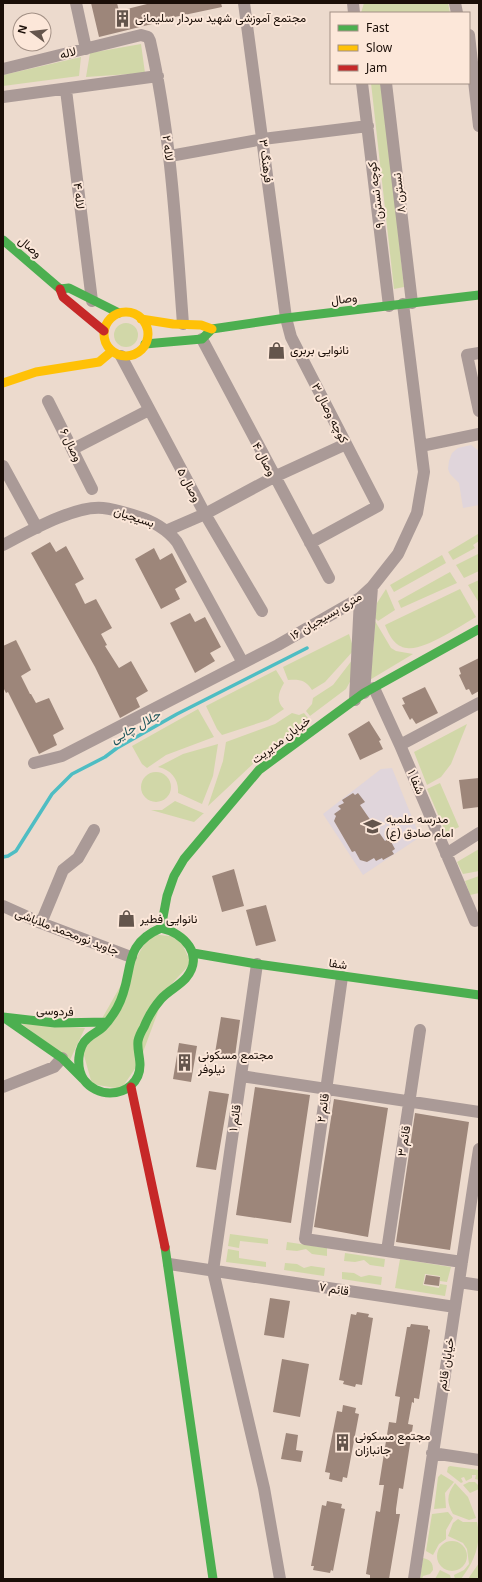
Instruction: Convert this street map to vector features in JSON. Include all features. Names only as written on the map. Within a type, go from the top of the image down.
[{"type":"street","points":[[76,3],[86,49]]},
{"type":"street","name":"فرهنگ ۳","points":[[244,3],[286,318]]},
{"type":"street","name":"لاله ۲","points":[[86,49],[141,35],[148,37],[150,41],[158,76],[170,156],[183,324]]},
{"type":"street","points":[[470,44],[479,126]]},
{"type":"street","name":"لاله","points":[[3,69],[86,49]]},
{"type":"street","points":[[3,97],[66,90],[158,76]]},
{"type":"street","name":"کوچه نسترن ۹","points":[[362,84],[389,306]]},
{"type":"street","name":"نسترن ۸","points":[[386,84],[408,304]]},
{"type":"street","name":"لاله ۴","points":[[66,90],[92,301]]},
{"type":"street","points":[[170,156],[263,139],[368,126]]},
{"type":"street","name":"وصال","points":[[3,240],[60,289],[63,297],[104,331]]},
{"type":"street","points":[[60,289],[69,288],[92,301],[119,313],[133,314],[141,319],[201,325],[212,330],[202,339],[145,344]]},
{"type":"street","name":"وصال","points":[[212,330],[286,318],[479,295]]},
{"type":"street","name":"۱۶ متری بسیجیان","points":[[34,763],[62,756],[242,662],[278,645],[360,598],[372,587],[398,554],[417,513],[424,472],[408,304]]},
{"type":"street","points":[[116,354],[105,342],[104,331],[108,322],[119,313]]},
{"type":"street","name":"کوچه وصال ۳","points":[[286,318],[291,337],[378,506],[310,543]]},
{"type":"street","points":[[3,382],[36,372],[99,362],[116,354],[135,354],[145,344],[147,330],[141,319]]},
{"type":"street","name":"وصال ۴","points":[[202,339],[329,578]]},
{"type":"street","points":[[479,353],[467,355],[479,411]]},
{"type":"street","name":"وصال ۵","points":[[116,354],[149,410],[205,514],[262,611]]},
{"type":"street","name":"وصال ۶","points":[[48,401],[92,489]]},
{"type":"street","points":[[73,449],[149,410]]},
{"type":"street","points":[[421,446],[479,434]]},
{"type":"street","points":[[168,530],[205,514],[274,477],[346,444]]},
{"type":"street","points":[[3,466],[37,528]]},
{"type":"street","name":"بسیجیان","points":[[3,545],[37,528],[81,510],[102,507],[149,520],[168,530],[196,575],[242,662]]},
{"type":"street","points":[[364,694],[372,587]]},
{"type":"street","points":[[360,598],[364,694]]},
{"type":"street","name":"خیابان مدیریت","points":[[162,928],[167,896],[174,876],[184,859],[259,770],[364,694],[479,629]]},
{"type":"street","name":"شفا ۱","points":[[364,694],[400,745],[475,921]]},
{"type":"street","points":[[400,745],[479,703]]},
{"type":"street","points":[[41,923],[63,870],[78,858],[94,830]]},
{"type":"street","points":[[446,854],[479,834]]},
{"type":"street","name":"جاوید نورمحمد ملاباشی","points":[[3,906],[41,923],[131,957]]},
{"type":"street","points":[[3,1017],[62,1058],[84,1080],[90,1086],[104,1092],[120,1093],[131,1087],[137,1077],[141,1066],[139,1037],[151,1012],[164,996],[179,986],[191,972],[194,962],[193,953],[190,944],[183,937],[170,929],[162,928],[151,931],[137,942],[131,957],[128,979],[120,1003],[103,1028],[90,1035],[83,1044],[79,1063],[84,1080]]},
{"type":"street","name":"شفا","points":[[193,953],[342,977],[479,996]]},
{"type":"street","name":"قائم ۱","points":[[213,1271],[257,964]]},
{"type":"street","name":"قائم ۲","points":[[342,977],[305,1239],[387,1251]]},
{"type":"street","name":"فردوسی","points":[[3,1017],[45,1024],[72,1025],[107,1022]]},
{"type":"street","name":"قائم ۳","points":[[387,1251],[420,1030]]},
{"type":"street","points":[[3,1087],[54,1067],[62,1058]]},
{"type":"street","points":[[241,1076],[410,1100],[479,1112]]},
{"type":"street","points":[[131,1087],[169,1264],[213,1579]]},
{"type":"street","name":"خیابان قائم","points":[[414,1579],[479,1149]]},
{"type":"street","points":[[387,1251],[462,1262]]},
{"type":"street","name":"قائم ۷","points":[[169,1264],[455,1308]]},
{"type":"street","points":[[213,1271],[264,1488],[280,1579]]},
{"type":"street","points":[[459,1282],[479,1285]]},
{"type":"street","points":[[432,1453],[479,1460]]},
{"type":"shaded area","points":[[471,445],[479,451],[479,505],[463,508],[459,483],[450,474],[448,469],[449,461],[452,453],[458,448]]},
{"type":"shaded area","name":"مدرسه علمیه امام صادق (ع)","points":[[392,768],[420,837],[363,875],[323,814],[381,769]]},
{"type":"green space","points":[[364,3],[448,3],[450,12],[361,12]]},
{"type":"green space","points":[[141,44],[145,73],[86,77],[90,53]]},
{"type":"green space","points":[[81,57],[79,76],[3,86],[3,75]]},
{"type":"green space","points":[[371,84],[382,84],[404,287],[394,289]]},
{"type":"green space","points":[[126,323],[134,327],[138,335],[134,343],[126,347],[118,343],[114,335],[118,327]]},
{"type":"green space","points":[[478,534],[479,541],[473,545],[475,548],[453,560],[448,552]]},
{"type":"green space","points":[[478,554],[479,571],[464,578],[456,565]]},
{"type":"green space","points":[[442,555],[446,563],[394,592],[390,585]]},
{"type":"green space","points":[[450,572],[457,583],[401,608],[398,601]]},
{"type":"green space","points":[[479,580],[479,603],[468,585]]},
{"type":"green space","points":[[386,589],[395,610],[378,621],[375,618],[377,603]]},
{"type":"green space","points":[[460,589],[476,617],[432,642],[414,648],[407,648],[399,645],[388,633],[385,625]]},
{"type":"green space","points":[[375,621],[391,648],[396,651],[413,654],[368,681],[373,656]]},
{"type":"green space","points":[[349,634],[354,650],[325,682],[312,690],[305,682],[288,680],[283,667]]},
{"type":"green space","points":[[356,655],[352,678],[346,689],[310,716],[306,711],[312,704],[313,698],[333,685]]},
{"type":"green space","points":[[276,670],[284,683],[280,690],[279,700],[284,709],[268,720],[222,735],[217,729],[206,706]]},
{"type":"green space","points":[[198,709],[214,737],[166,755],[147,768],[142,764],[132,746]]},
{"type":"green space","points":[[292,713],[299,715],[304,713],[308,718],[255,762],[208,806],[223,761],[226,742],[275,724]]},
{"type":"green space","points":[[467,724],[451,764],[441,777],[427,785],[414,752]]},
{"type":"green space","points":[[218,744],[213,776],[202,804],[178,793],[174,776],[167,770],[158,767],[183,754]]},
{"type":"green space","points":[[156,772],[167,776],[171,787],[167,798],[156,802],[145,798],[141,787],[145,776]]},
{"type":"green space","points":[[440,783],[459,827],[446,833],[427,789]]},
{"type":"green space","points":[[175,801],[204,813],[194,822],[151,810],[162,810]]},
{"type":"green space","points":[[479,849],[479,871],[463,874],[457,862]]},
{"type":"green space","points":[[479,876],[479,893],[470,895],[465,881]]},
{"type":"green space","points":[[150,934],[179,937],[191,963],[166,990],[139,1063],[121,1089],[92,1084],[83,1052]]},
{"type":"green space","points":[[22,1024],[85,1028],[70,1060]]},
{"type":"green space","points":[[230,1234],[268,1239],[268,1244],[240,1241],[239,1248],[228,1246]]},
{"type":"green space","points":[[287,1242],[327,1248],[327,1256],[312,1254],[306,1249],[297,1251],[286,1250]]},
{"type":"green space","points":[[228,1249],[239,1251],[239,1258],[266,1262],[266,1267],[226,1262]]},
{"type":"green space","points":[[345,1253],[385,1259],[384,1267],[370,1265],[364,1260],[355,1262],[344,1261]]},
{"type":"green space","points":[[400,1259],[451,1267],[447,1282],[440,1281],[440,1276],[425,1274],[423,1285],[439,1288],[440,1284],[447,1285],[445,1296],[395,1288]]},
{"type":"green space","points":[[285,1263],[297,1264],[304,1268],[311,1266],[325,1268],[324,1276],[284,1270]]},
{"type":"green space","points":[[342,1272],[354,1273],[361,1277],[369,1275],[382,1277],[381,1285],[342,1279]]},
{"type":"green space","points":[[448,1467],[479,1470],[479,1480],[475,1479],[476,1475],[472,1475],[472,1478],[466,1481],[464,1477],[461,1478],[463,1482],[461,1483],[447,1472]]},
{"type":"green space","points":[[441,1474],[454,1482],[445,1493],[446,1508],[434,1509],[438,1477]]},
{"type":"green space","points":[[469,1482],[475,1482],[479,1486],[479,1489],[470,1493],[463,1485]]},
{"type":"green space","points":[[455,1483],[468,1497],[476,1518],[469,1520],[453,1514],[449,1506],[448,1498]]},
{"type":"green space","points":[[448,1512],[453,1518],[446,1530],[446,1539],[439,1544],[433,1555],[426,1551],[432,1514]]},
{"type":"green space","points":[[458,1519],[463,1522],[477,1522],[478,1545],[470,1566],[461,1579],[455,1579],[454,1575],[464,1570],[469,1564],[467,1549],[463,1543],[448,1536],[453,1523]]},
{"type":"green space","points":[[452,1541],[458,1542],[466,1550],[466,1562],[458,1570],[452,1571],[446,1570],[438,1562],[437,1556],[438,1550],[446,1542]]},
{"type":"green space","points":[[423,1558],[431,1562],[433,1570],[430,1574],[423,1576],[422,1579],[420,1579]]},
{"type":"green space","points":[[479,1563],[479,1579],[468,1579]]},
{"type":"green space","points":[[440,1570],[450,1575],[451,1579],[435,1579]]},
{"type":"building","name":"مجتمع آموزشی شهید سردار سلیمانی","points":[[91,3],[117,3],[119,11],[151,3],[221,3],[222,7],[151,22],[152,24],[99,37]]},
{"type":"building","points":[[50,542],[56,552],[66,546],[84,579],[75,584],[85,604],[96,599],[112,628],[101,634],[107,645],[105,646],[119,668],[131,661],[148,691],[136,698],[140,707],[120,718],[95,667],[31,553]]},
{"type":"building","points":[[154,548],[160,560],[172,553],[187,582],[175,589],[180,599],[161,609],[135,559]]},
{"type":"building","points":[[190,613],[195,622],[205,617],[221,647],[210,653],[215,661],[195,673],[170,623]]},
{"type":"building","points":[[16,640],[31,670],[21,676],[30,694],[36,703],[49,698],[64,729],[53,735],[57,745],[39,754],[8,692],[6,693],[3,687],[3,646]]},
{"type":"building","points":[[479,658],[479,691],[472,695],[469,689],[466,690],[459,675],[461,674],[459,668]]},
{"type":"building","points":[[425,687],[438,713],[416,724],[412,718],[410,720],[402,705],[405,704],[402,698]]},
{"type":"building","points":[[369,721],[381,740],[379,741],[383,749],[360,760],[348,734]]},
{"type":"building","points":[[479,778],[479,807],[463,809],[459,780]]},
{"type":"building","points":[[353,793],[355,795],[358,793],[365,802],[360,805],[385,841],[389,838],[395,849],[392,851],[394,854],[383,860],[382,858],[376,861],[374,858],[367,862],[360,860],[355,851],[352,852],[334,821],[336,816],[334,814],[341,809],[338,806],[344,803],[342,800]]},
{"type":"building","points":[[234,869],[244,906],[222,912],[212,876]]},
{"type":"building","points":[[266,905],[276,941],[256,946],[246,910]]},
{"type":"building","points":[[221,1017],[240,1020],[235,1056],[215,1053]]},
{"type":"building","name":"مجتمع مسکونی نیلوفر","points":[[179,1043],[197,1046],[191,1082],[173,1079]]},
{"type":"building","points":[[255,1087],[310,1095],[291,1223],[236,1215]]},
{"type":"building","points":[[209,1091],[229,1094],[216,1170],[196,1167]]},
{"type":"building","points":[[334,1099],[388,1108],[368,1237],[314,1227]]},
{"type":"building","points":[[415,1113],[469,1122],[450,1250],[396,1242]]},
{"type":"building","points":[[426,1275],[440,1277],[439,1286],[424,1284]]},
{"type":"building","points":[[270,1298],[290,1301],[284,1338],[264,1335]]},
{"type":"building","points":[[357,1312],[369,1314],[368,1317],[373,1318],[362,1385],[356,1384],[355,1387],[343,1384],[344,1381],[339,1380],[351,1314],[356,1315]]},
{"type":"building","points":[[411,1324],[428,1326],[428,1329],[430,1330],[419,1399],[414,1398],[414,1403],[412,1402],[408,1424],[413,1425],[403,1489],[399,1488],[396,1514],[400,1514],[389,1579],[370,1579],[370,1575],[366,1574],[376,1511],[380,1512],[384,1485],[379,1485],[389,1422],[396,1423],[400,1397],[395,1396],[407,1327],[410,1327]]},
{"type":"building","points":[[282,1359],[309,1364],[300,1417],[273,1412]]},
{"type":"building","name":"مجتمع مسکونی جانبازان","points":[[343,1405],[356,1408],[355,1413],[359,1414],[347,1478],[343,1477],[342,1482],[329,1479],[330,1473],[325,1472],[337,1411],[342,1412]]},
{"type":"building","points":[[286,1433],[298,1435],[296,1450],[303,1451],[301,1462],[281,1459]]},
{"type":"building","points":[[327,1501],[342,1504],[341,1508],[345,1509],[333,1571],[331,1570],[330,1573],[313,1570],[314,1566],[311,1566],[322,1505],[326,1506]]},
{"type":"waterway","name":"جلال چایی","points":[[3,857],[16,851],[52,794],[72,774],[105,757],[117,748],[177,714],[307,648]]},
{"type":"traffic: fast","points":[[3,240],[60,289]]},
{"type":"traffic: fast","points":[[60,289],[69,288],[119,313]]},
{"type":"traffic: fast","points":[[212,329],[286,318],[479,295]]},
{"type":"traffic: fast","points":[[145,344],[202,339],[212,329]]},
{"type":"traffic: fast","points":[[161,928],[167,896],[174,876],[184,859],[259,770],[364,693],[479,629]]},
{"type":"traffic: fast","points":[[161,928],[177,935],[189,946],[193,953],[191,969],[186,978],[161,999],[147,1020],[138,1041],[140,1065],[138,1077],[135,1081],[127,1089],[121,1091],[110,1093],[99,1091],[92,1088],[81,1075],[79,1064],[80,1052],[84,1042],[105,1025],[117,1008],[123,996],[130,962],[139,943],[148,935],[161,928]]},
{"type":"traffic: fast","points":[[193,953],[257,964],[479,995]]},
{"type":"traffic: fast","points":[[3,1017],[55,1023],[107,1022]]},
{"type":"traffic: fast","points":[[6,1019],[62,1058],[83,1079]]},
{"type":"traffic: fast","points":[[165,1247],[213,1579]]},
{"type":"traffic: slow","points":[[126,312],[138,316],[144,322],[148,334],[144,346],[138,352],[126,356],[114,352],[108,346],[104,334],[108,322],[114,316],[126,312]]},
{"type":"traffic: slow","points":[[141,319],[173,324],[201,325],[212,329]]},
{"type":"traffic: slow","points":[[3,383],[36,372],[99,362],[112,351]]},
{"type":"traffic: jam","points":[[60,289],[63,297],[104,331]]},
{"type":"traffic: jam","points":[[131,1087],[165,1247]]},
{"type":"place","name":"مجتمع آموزشی شهید سردار سلیمانی","points":[[122,18]]},
{"type":"place","name":"نانوایی بربری","points":[[277,350]]},
{"type":"place","name":"مدرسه علمیه امام صادق (ع)","points":[[373,826]]},
{"type":"place","name":"نانوایی فطیر","points":[[127,919]]},
{"type":"place","name":"مجتمع مسکونی نیلوفر","points":[[185,1062]]},
{"type":"place","name":"مجتمع مسکونی جانبازان","points":[[342,1443]]}]
